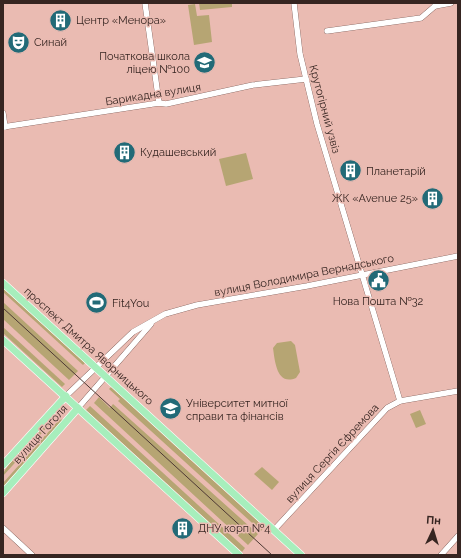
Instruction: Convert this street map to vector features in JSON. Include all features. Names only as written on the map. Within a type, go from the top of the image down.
[{"type":"main road","name":"проспект Дмитра Яворницького","points":[[3,283],[301,555]]},
{"type":"main road","points":[[3,340],[239,555]]},
{"type":"main road","name":"вулиця Гоголя","points":[[3,465],[66,396]]},
{"type":"main road","name":"вулиця Гоголя","points":[[3,493],[78,408]]},
{"type":"street","points":[[145,3],[159,103]]},
{"type":"street","name":"Крутогірний узвіз","points":[[294,3],[297,38],[318,127],[400,401]]},
{"type":"street","points":[[326,31],[421,18],[435,4],[451,3]]},
{"type":"street","name":"Барикадна вулиця","points":[[4,127],[159,103],[166,104],[253,85],[306,79]]},
{"type":"street","points":[[3,113],[4,127]]},
{"type":"street","name":"вулиця Володимира Вернадського","points":[[66,396],[134,332],[165,314],[189,307],[307,286],[458,256]]},
{"type":"street","name":"вулиця Володимира Вернадського","points":[[78,408],[155,319]]},
{"type":"street","name":"вулиця Сергія Єфремова","points":[[274,530],[378,417],[391,405],[400,401],[458,391]]},
{"type":"street","points":[[3,528],[32,555]]},
{"type":"street","points":[[440,555],[458,536]]},
{"type":"shaded area","points":[[199,3],[232,3],[232,7],[200,10]]},
{"type":"shaded area","points":[[195,4],[197,16],[209,15],[212,42],[194,45],[188,5]]},
{"type":"shaded area","points":[[246,153],[253,179],[226,186],[219,159]]},
{"type":"shaded area","points":[[3,288],[85,363],[83,365],[3,292]]},
{"type":"shaded area","points":[[3,302],[78,371],[69,380],[3,319]]},
{"type":"shaded area","points":[[3,327],[65,384],[62,387],[3,333]]},
{"type":"shaded area","points":[[291,341],[295,345],[300,372],[296,378],[290,380],[281,376],[278,371],[273,348],[277,343]]},
{"type":"shaded area","points":[[111,387],[264,527],[261,531],[118,401],[120,399],[109,389]]},
{"type":"shaded area","points":[[99,397],[110,408],[113,404],[258,534],[248,545],[94,403]]},
{"type":"shaded area","points":[[90,406],[245,548],[242,552],[86,410]]},
{"type":"shaded area","points":[[420,410],[426,424],[416,428],[410,414]]},
{"type":"shaded area","points":[[64,419],[3,487],[3,483],[59,420]]},
{"type":"shaded area","points":[[47,423],[51,423],[3,476],[9,464]]},
{"type":"shaded area","points":[[262,467],[279,482],[272,490],[254,474]]},
{"type":"tram line","points":[[3,308],[272,555]]},
{"type":"place","name":"Центр «Менора»","points":[[60,20]]},
{"type":"place","name":"Синай","points":[[19,42]]},
{"type":"place","name":"Початкова школа ліцею №100","points":[[205,62]]},
{"type":"place","name":"Кудашевський","points":[[124,152]]},
{"type":"place","name":"Планетарій","points":[[350,171]]},
{"type":"place","name":"ЖК «Avenue 25»","points":[[433,198]]},
{"type":"place","name":"Нова Пошта №32","points":[[378,281]]},
{"type":"place","name":"Fit4You","points":[[96,303]]},
{"type":"place","name":"Університет митної справи та фінансів","points":[[171,409]]},
{"type":"place","name":"ДНУ корп №4","points":[[182,528]]}]
